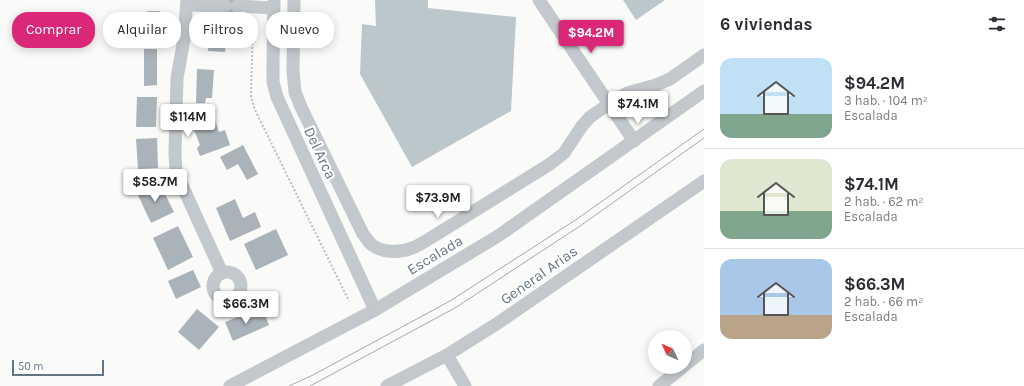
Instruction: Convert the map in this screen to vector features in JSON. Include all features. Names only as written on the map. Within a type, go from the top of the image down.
[{"type":"street","points":[[294,0],[292,71],[295,92],[364,234],[371,244],[378,248],[387,250],[400,251],[412,248],[429,239],[550,164],[564,153],[582,126],[590,117],[608,104],[627,93],[656,85],[670,79],[704,55]]},
{"type":"street","points":[[539,0],[634,141]]},
{"type":"street","points":[[222,273],[176,172],[175,153],[177,78],[184,39],[187,2],[253,7],[274,4]]},
{"type":"street","name":"Del Arca","points":[[274,4],[273,82],[277,97],[376,310]]},
{"type":"street","name":"Escalada","points":[[230,386],[376,310],[498,236],[704,91]]},
{"type":"street","name":"General Arias","points":[[387,386],[447,354],[504,319],[704,181]]},
{"type":"street","points":[[692,360],[704,350]]},
{"type":"street","points":[[447,354],[465,386]]},
{"type":"street","points":[[659,386],[674,374]]},
{"type":"path","points":[[253,7],[251,97],[255,110],[349,301]]},
{"type":"shaded area","points":[[375,0],[428,0],[428,8],[516,17],[511,111],[412,167],[360,74],[362,24],[376,26]]},
{"type":"shaded area","points":[[623,0],[665,0],[636,20]]},
{"type":"building","points":[[225,0],[237,0],[237,12],[225,12]]},
{"type":"building","points":[[147,11],[160,11],[160,12]]},
{"type":"building","points":[[208,48],[225,48],[225,52],[208,51]]},
{"type":"building","points":[[144,49],[157,49],[157,85],[144,86]]},
{"type":"building","points":[[197,69],[214,70],[212,98],[206,98],[205,103],[196,103]]},
{"type":"building","points":[[137,97],[157,97],[156,127],[136,127]]},
{"type":"building","points":[[208,110],[212,121],[215,120],[219,132],[225,130],[230,145],[200,156],[197,148],[200,145],[194,130],[198,129],[193,115]]},
{"type":"building","points":[[157,138],[158,168],[138,169],[136,139]]},
{"type":"building","points":[[243,145],[258,174],[247,180],[238,164],[227,170],[220,157]]},
{"type":"building","points":[[159,182],[174,212],[151,223],[137,193]]},
{"type":"building","points":[[235,199],[243,218],[255,212],[261,227],[230,241],[216,208]]},
{"type":"building","points":[[178,226],[193,257],[168,270],[153,238]]},
{"type":"building","points":[[276,229],[288,255],[256,270],[244,244]]},
{"type":"building","points":[[193,270],[201,287],[176,299],[168,281]]},
{"type":"building","points":[[197,309],[219,327],[199,350],[178,332]]},
{"type":"building","points":[[263,310],[269,325],[233,341],[225,322],[250,312],[251,315]]},
{"type":"tram line","points":[[289,386],[313,375],[450,301],[577,219],[704,129]]},
{"type":"tram line","points":[[310,386],[455,308],[580,226],[704,138]]}]
